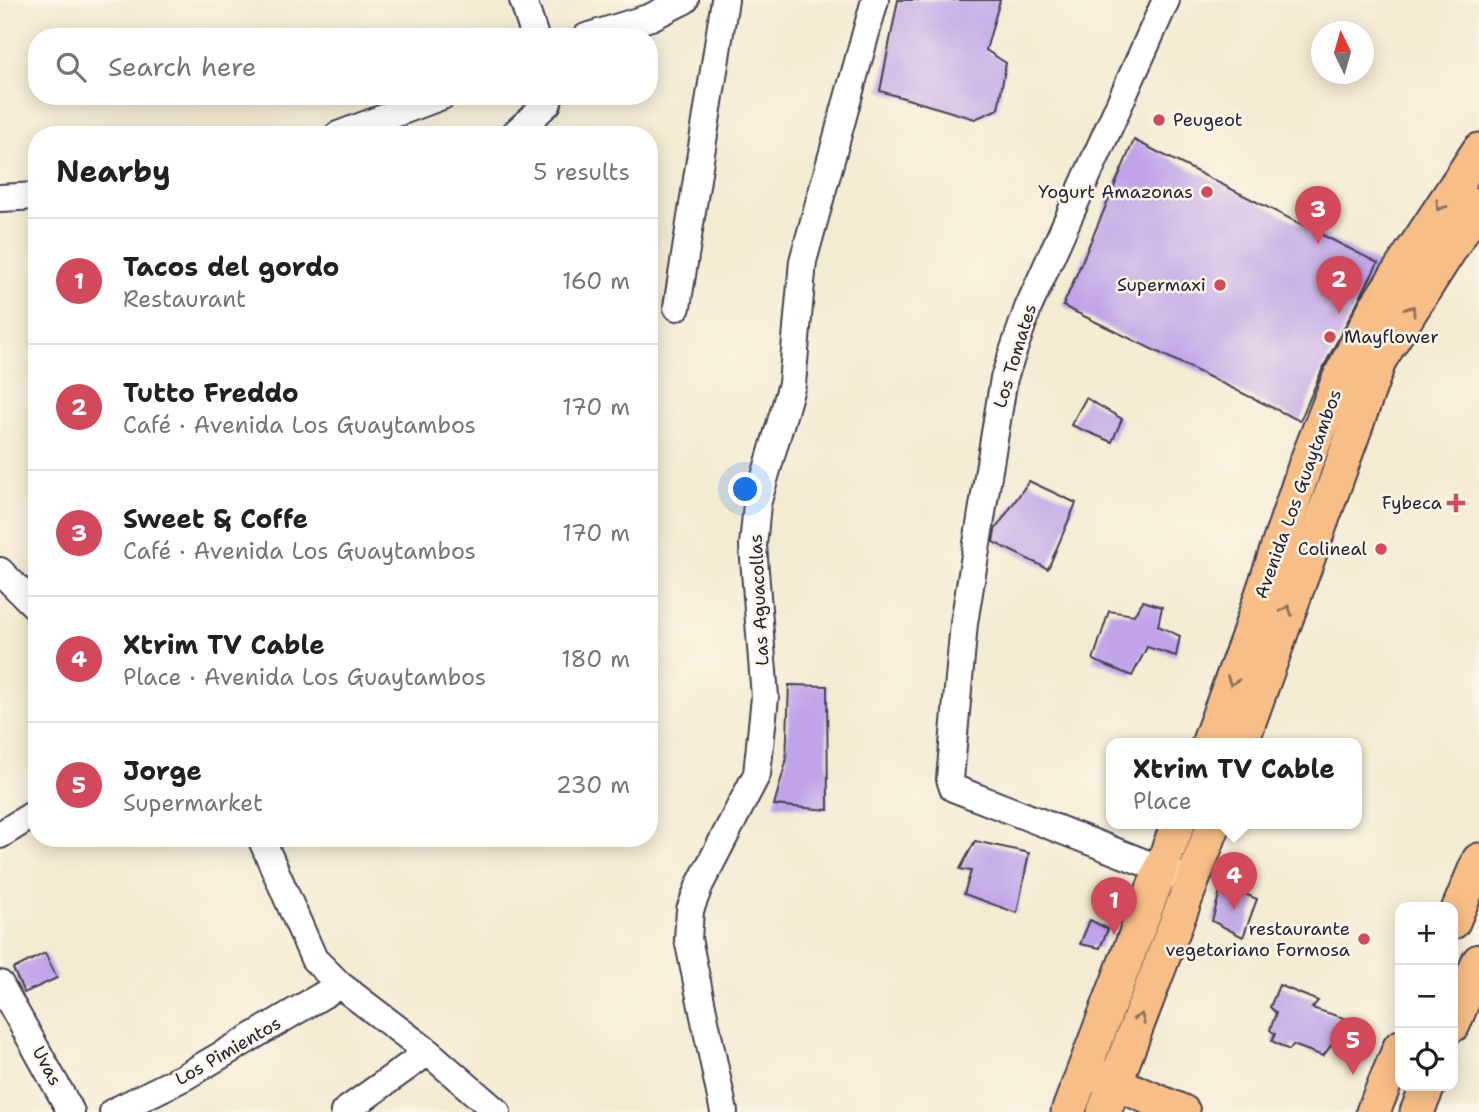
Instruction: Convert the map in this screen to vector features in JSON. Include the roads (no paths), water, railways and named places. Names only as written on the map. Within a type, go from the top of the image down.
[{"type":"main road","name":"Avenida Los Guaytambos","points":[[1242,738],[1260,643],[1306,463],[1339,379],[1375,308],[1475,162]]},
{"type":"main road","name":"Avenida Los Guaytambos","points":[[1211,738],[1260,643],[1380,359],[1479,204]]},
{"type":"main road","points":[[1339,379],[1371,384]]},
{"type":"main road","points":[[1076,1110],[1083,1072],[1176,829]]},
{"type":"main road","points":[[1110,1097],[1194,884],[1212,829]]},
{"type":"main road","points":[[1458,910],[1479,860]]},
{"type":"main road","points":[[1458,1013],[1479,961]]},
{"type":"main road","points":[[1373,1112],[1395,1059]]},
{"type":"main road","points":[[1083,1072],[1110,1097],[1183,1112]]},
{"type":"main road","points":[[1417,1112],[1426,1091]]},
{"type":"street","points":[[523,0],[531,28]]},
{"type":"street","points":[[615,28],[651,17],[685,0]]},
{"type":"street","points":[[677,307],[725,0]]},
{"type":"street","name":"Las Aguacollas","points":[[724,1112],[688,939],[690,910],[757,774],[765,697],[753,546],[757,504],[792,384],[803,261],[876,0]]},
{"type":"street","name":"Los Tomates","points":[[1162,868],[953,788],[950,779],[965,609],[1004,378],[1034,295],[1166,0]]},
{"type":"street","points":[[362,126],[418,105]]},
{"type":"street","points":[[523,126],[546,105]]},
{"type":"street","points":[[0,198],[28,196]]},
{"type":"street","points":[[0,571],[28,599]]},
{"type":"street","points":[[0,835],[28,817]]},
{"type":"street","points":[[265,847],[314,958],[340,985],[428,1052],[471,1099],[497,1112]]},
{"type":"street","points":[[1162,868],[1194,884]]},
{"type":"street","name":"Uvas","points":[[0,984],[71,1112]]},
{"type":"street","name":"Los Pimientos","points":[[113,1112],[184,1077],[340,985]]},
{"type":"street","points":[[344,1112],[428,1052]]},
{"type":"place","name":"Peugeot","points":[[1159,120]]},
{"type":"place","name":"Yogurt Amazonas","points":[[1207,192]]},
{"type":"place","name":"Sweet & Coffe","points":[[1318,244]]},
{"type":"place","name":"Supermaxi","points":[[1220,285]]},
{"type":"place","name":"Tutto Freddo","points":[[1339,314]]},
{"type":"place","name":"Mayflower","points":[[1330,337]]},
{"type":"place","name":"Fybeca","points":[[1456,503]]},
{"type":"place","name":"Colineal","points":[[1381,549]]},
{"type":"place","name":"Xtrim TV Cable","points":[[1234,910]]},
{"type":"place","name":"Tacos del gordo","points":[[1114,935]]},
{"type":"place","name":"restaurante vegetariano Formosa","points":[[1364,939]]},
{"type":"place","name":"Jorge","points":[[1353,1075]]}]
